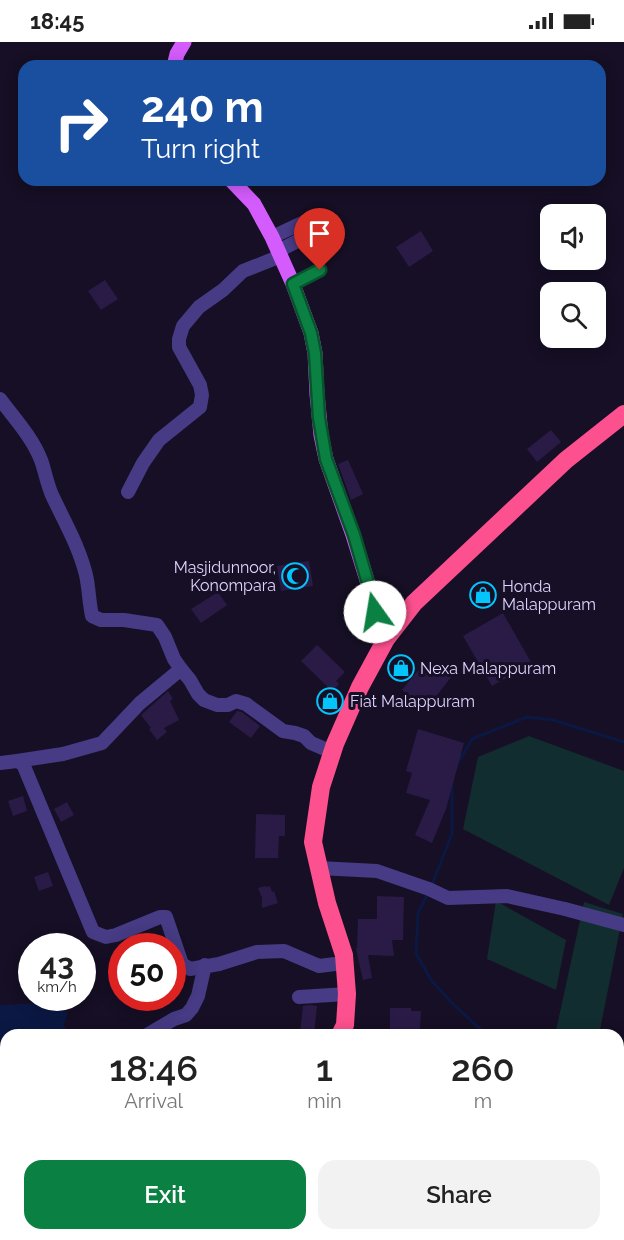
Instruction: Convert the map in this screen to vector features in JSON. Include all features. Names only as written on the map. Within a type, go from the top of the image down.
[{"type":"highway","points":[[343,1029],[347,994],[344,956],[327,903],[313,842],[321,787],[332,753],[384,634],[566,460],[624,414]]},
{"type":"main road","points":[[176,60],[184,42]]},
{"type":"main road","points":[[237,186],[254,204],[277,248],[311,333],[315,353],[319,418],[326,459],[354,535],[384,634]]},
{"type":"street","points":[[128,492],[143,462],[159,440],[200,407],[202,395],[200,385],[179,347],[183,326],[200,307],[243,271],[321,221]]},
{"type":"street","points":[[293,284],[320,270]]},
{"type":"street","points":[[0,399],[24,430],[41,459],[49,488],[70,531],[86,574],[92,616],[101,620],[124,620],[157,625],[180,669],[204,700],[217,705],[228,705],[236,701],[246,704],[283,731],[304,736],[311,743],[332,753]]},
{"type":"street","points":[[0,763],[63,754],[102,743],[140,703],[180,669]]},
{"type":"street","points":[[18,761],[23,765],[93,932],[106,937],[116,935],[160,917],[166,917],[182,964],[190,969],[219,964],[257,952],[284,951],[319,966],[343,963]]},
{"type":"street","points":[[319,868],[377,872],[448,898],[507,896],[624,925]]},
{"type":"street","points":[[157,1029],[186,1015],[192,1008],[198,996],[205,965]]},
{"type":"street","points":[[299,997],[347,994]]},
{"type":"green space","points":[[529,736],[624,771],[624,868],[609,905],[463,829],[478,757]]},
{"type":"green space","points":[[496,901],[566,940],[556,990],[487,959]]},
{"type":"green space","points":[[584,902],[623,914],[600,1029],[556,1029]]},
{"type":"water","points":[[18,1004],[18,1011],[68,1012],[64,1025],[66,1029],[0,1029],[0,1005]]},
{"type":"building","points":[[421,231],[433,251],[409,267],[396,247]]},
{"type":"building","points":[[105,280],[118,299],[101,310],[88,291]]},
{"type":"building","points":[[551,430],[561,442],[537,462],[527,449]]},
{"type":"building","points":[[348,460],[363,494],[351,500],[338,464]]},
{"type":"building","name":"Masjidunnoor, Konompara","points":[[309,561],[313,586],[281,591],[277,566]]},
{"type":"building","points":[[218,592],[227,605],[201,623],[191,609]]},
{"type":"building","points":[[503,613],[532,664],[492,686],[463,636]]},
{"type":"building","points":[[317,645],[345,672],[336,681],[339,684],[332,691],[301,661]]},
{"type":"building","points":[[423,664],[437,676],[442,668],[452,676],[426,709],[402,690]]},
{"type":"building","points":[[168,691],[173,699],[170,701],[179,720],[164,728],[167,732],[157,740],[141,715]]},
{"type":"building","points":[[237,711],[242,712],[260,726],[251,738],[229,722]]},
{"type":"building","points":[[418,729],[464,743],[446,809],[432,843],[415,835],[430,800],[406,793],[412,773],[406,771]]},
{"type":"building","points":[[23,796],[27,811],[13,816],[8,801]]},
{"type":"building","points":[[67,802],[74,815],[61,822],[54,809]]},
{"type":"building","points":[[256,814],[285,815],[285,836],[279,836],[278,858],[255,858]]},
{"type":"building","points":[[48,872],[53,886],[39,891],[34,877]]},
{"type":"building","points":[[270,886],[272,892],[274,891],[278,903],[262,908],[262,898],[258,888]]},
{"type":"building","points":[[377,896],[404,897],[403,940],[392,940],[394,956],[368,955],[372,978],[363,980],[356,949],[358,919],[377,919]]},
{"type":"building","points":[[303,1006],[317,1006],[315,1029],[300,1029]]},
{"type":"building","points":[[390,1008],[411,1008],[411,1011],[421,1011],[420,1029],[390,1029]]},
{"type":"waterway","points":[[458,763],[472,739],[527,717],[553,720],[624,742]]},
{"type":"waterway","points":[[431,887],[452,834],[452,786]]},
{"type":"waterway","points":[[428,893],[418,913],[416,953],[431,980],[480,1029]]},
{"type":"place","name":"Masjidunnoor, Konompara","points":[[295,576]]},
{"type":"place","name":"Honda Malappuram","points":[[483,595]]},
{"type":"place","name":"Nexa Malappuram","points":[[401,668]]},
{"type":"place","name":"Fiat Malappuram","points":[[330,701]]},
{"type":"route","points":[[320,270],[293,284],[311,333],[315,353],[319,418],[326,459],[354,535],[375,612]]}]
